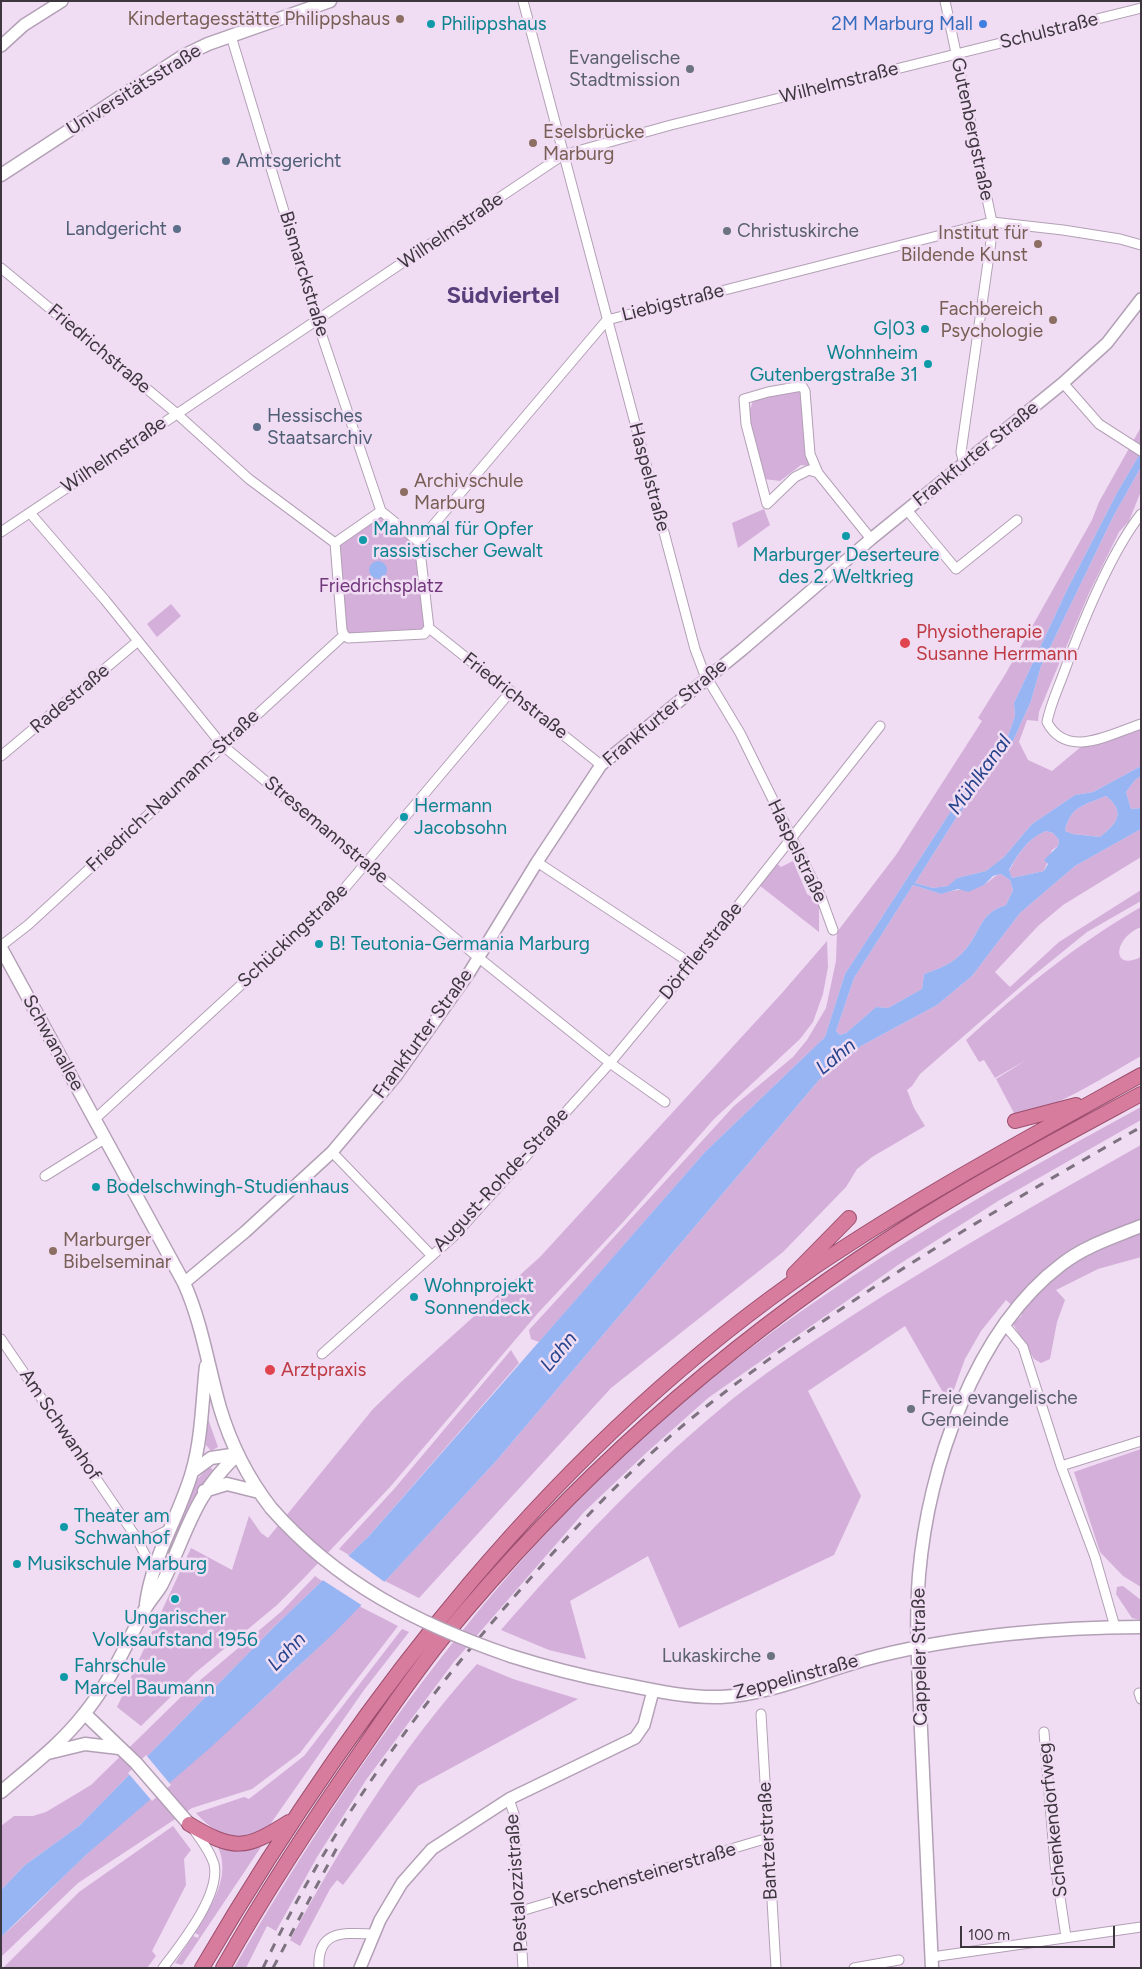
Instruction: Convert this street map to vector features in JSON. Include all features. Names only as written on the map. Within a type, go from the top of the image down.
[{"type":"highway","points":[[202,1968],[294,1819],[391,1681],[431,1628],[476,1574],[570,1473],[607,1437],[694,1358],[816,1266],[943,1186],[1141,1075]]},
{"type":"highway","points":[[223,1968],[319,1811],[440,1642],[535,1533],[617,1450],[660,1411],[753,1335],[889,1238],[969,1190],[1141,1094]]},
{"type":"highway","points":[[1015,1121],[1096,1100]]},
{"type":"highway","points":[[766,1303],[849,1218]]},
{"type":"highway","points":[[189,1824],[208,1840],[228,1844],[248,1843],[268,1836],[294,1819]]},
{"type":"main road","name":"Universitätsstraße","points":[[1,175],[173,62],[231,36],[330,1]]},
{"type":"main road","name":"Schwanallee","points":[[1,947],[184,1283],[194,1307],[220,1408],[238,1454],[258,1492],[270,1508]]},
{"type":"main road","name":"Cappeler Straße","points":[[932,1963],[916,1623],[921,1551],[933,1491],[962,1401],[988,1349],[1004,1324],[1041,1282],[1063,1263],[1100,1242],[1141,1226]]},
{"type":"main road","points":[[146,1607],[153,1570],[192,1472],[199,1438],[207,1356]]},
{"type":"main road","points":[[192,1472],[211,1458],[238,1454]]},
{"type":"main road","points":[[1,1792],[46,1753],[85,1714],[116,1666],[146,1607],[162,1583],[191,1515],[204,1491],[216,1475],[238,1454]]},
{"type":"main road","points":[[204,1491],[228,1484],[258,1492]]},
{"type":"main road","name":"Zeppelinstraße","points":[[270,1508],[311,1550],[357,1584],[436,1627],[559,1672],[653,1691],[707,1696],[740,1694],[879,1655],[917,1648],[1042,1632],[1141,1627]]},
{"type":"main road","points":[[85,1714],[121,1748],[189,1824]]},
{"type":"main road","points":[[46,1753],[85,1744],[103,1744],[121,1748]]},
{"type":"street","points":[[1,46],[24,25],[62,1]]},
{"type":"street","name":"Haspelstraße","points":[[523,1],[695,648],[707,679],[740,733],[821,897],[833,930]]},
{"type":"street","name":"Gutenbergstraße","points":[[945,1],[992,222],[961,452],[964,464]]},
{"type":"street","name":"Schulstraße","points":[[957,54],[1141,8]]},
{"type":"street","name":"Bismarckstraße","points":[[231,36],[317,321],[382,511]]},
{"type":"street","name":"Wilhelmstraße","points":[[1,532],[563,155],[671,125],[957,54]]},
{"type":"street","points":[[992,222],[1063,230],[1120,239],[1141,245]]},
{"type":"street","name":"Liebigstraße","points":[[419,542],[607,320],[992,222]]},
{"type":"street","name":"Friedrichstraße","points":[[1,268],[176,413],[250,479],[335,543]]},
{"type":"street","name":"Frankfurter Straße","points":[[184,1283],[245,1232],[332,1152],[396,1076],[479,958],[537,862],[601,765],[707,679],[871,539],[1063,383],[1107,343],[1141,299]]},
{"type":"street","points":[[1063,383],[1099,424],[1141,451]]},
{"type":"street","points":[[818,473],[809,470],[795,477],[768,504],[746,424],[744,399],[768,392],[802,386],[805,391],[810,454],[818,473],[871,539]]},
{"type":"street","points":[[907,510],[956,569],[1017,520]]},
{"type":"street","points":[[382,511],[419,542],[429,628],[424,634],[357,639],[344,635],[335,543],[382,511]]},
{"type":"street","name":"Stresemannstraße","points":[[30,513],[222,745],[479,958],[610,1063],[665,1102]]},
{"type":"street","points":[[1141,514],[1126,535],[1097,593],[1067,664],[1047,722],[1059,738],[1071,743],[1084,742],[1141,724]]},
{"type":"street","name":"Friedrichstraße","points":[[429,628],[511,691],[601,765]]},
{"type":"street","name":"Friedrich-Naumann-Straße","points":[[1,947],[57,899],[222,745],[344,635]]},
{"type":"street","name":"Radestraße","points":[[1,756],[138,642]]},
{"type":"street","name":"Schückingstraße","points":[[95,1119],[339,895],[511,691]]},
{"type":"street","name":"Dörfflerstraße","points":[[610,1063],[692,964],[880,726]]},
{"type":"street","points":[[537,862],[692,964]]},
{"type":"street","name":"August-Rohde-Straße","points":[[322,1354],[453,1237],[610,1063]]},
{"type":"street","points":[[45,1176],[106,1138]]},
{"type":"street","points":[[332,1152],[431,1255]]},
{"type":"street","points":[[1004,1324],[1022,1347],[1061,1466],[1095,1557],[1115,1627]]},
{"type":"street","name":"Am Schwanhof","points":[[1,1339],[136,1536],[153,1570]]},
{"type":"street","points":[[1061,1466],[1141,1441]]},
{"type":"street","points":[[136,1536],[152,1538],[171,1528]]},
{"type":"street","points":[[360,1968],[372,1934],[402,1883],[424,1856],[443,1841],[509,1799],[635,1738],[644,1725],[653,1691]]},
{"type":"street","name":"Bantzerstraße","points":[[761,1714],[776,1968]]},
{"type":"street","name":"Schenkendorfweg","points":[[1044,1732],[1055,1864],[1066,1937]]},
{"type":"street","name":"Pestalozzistraße","points":[[509,1799],[514,1814],[523,1968]]},
{"type":"street","name":"Kerschensteinerstraße","points":[[521,1911],[768,1838]]},
{"type":"street","points":[[163,1968],[191,1927],[212,1890],[214,1865],[208,1840]]},
{"type":"street","points":[[932,1963],[1066,1937],[1141,1926]]},
{"type":"street","points":[[319,1968],[321,1951],[334,1935],[339,1933],[372,1934]]},
{"type":"street","points":[[854,1968],[899,1960]]},
{"type":"green space","points":[[794,389],[804,394],[812,466],[801,465],[780,481],[764,479],[748,415],[753,401],[767,395]]},
{"type":"green space","points":[[1141,427],[1141,452],[1118,491],[1066,592],[1014,703],[1015,716],[1008,736],[998,741],[986,757],[845,974],[825,1037],[705,1152],[539,1342],[531,1339],[529,1330],[734,1106],[793,1057],[807,1040],[826,1008],[836,961],[837,932],[896,855],[982,721],[978,718],[1006,673],[1092,520],[1099,502]]},
{"type":"green space","points":[[1141,467],[1141,491],[1129,521],[1119,532],[1089,593],[1039,712],[1038,721],[1027,720],[1019,742],[1028,760],[1052,771],[1082,746],[1141,728],[1141,766],[1093,792],[1075,795],[1032,824],[1004,857],[986,871],[957,878],[949,886],[933,888],[915,883],[956,818],[1013,741],[1031,701],[1041,666],[1113,517]]},
{"type":"green space","points":[[764,509],[770,525],[738,548],[732,523]]},
{"type":"green space","name":"Friedrichsplatz","points":[[381,513],[417,543],[427,627],[423,633],[347,636],[338,544]]},
{"type":"green space","points":[[171,604],[181,616],[157,637],[147,624]]},
{"type":"green space","points":[[1141,776],[1141,808],[1131,809],[1126,792],[1135,780]]},
{"type":"green space","points":[[1106,796],[1118,813],[1111,828],[1100,837],[1073,834],[1065,831],[1067,823],[1075,811],[1085,804]]},
{"type":"green space","points":[[1141,829],[1141,857],[1063,905],[1038,926],[995,972],[1010,987],[1059,942],[1141,890],[1141,901],[1087,932],[1034,975],[920,1074],[907,1090],[914,1108],[925,1126],[872,1157],[857,1169],[846,1187],[783,1252],[611,1388],[419,1598],[385,1581],[497,1460],[819,1080],[861,1046],[937,1005],[972,976],[1020,913],[1075,866]]},
{"type":"green space","points":[[1046,831],[1053,833],[1059,840],[1058,846],[1052,850],[1044,871],[1012,878],[1009,871],[1020,853],[1029,842]]},
{"type":"green space","points":[[793,861],[807,894],[819,902],[819,932],[759,885],[776,863],[781,867]]},
{"type":"green space","points":[[1001,874],[1010,880],[1013,890],[1006,905],[997,908],[985,918],[970,943],[956,959],[924,974],[922,989],[888,1008],[876,1007],[846,1033],[840,1035],[836,1031],[854,978],[913,885],[941,894],[981,886]]},
{"type":"green space","points":[[1141,907],[1141,927],[1125,938],[1119,952],[1120,957],[1124,960],[1141,957],[1141,1056],[1079,1092],[1044,1107],[1028,1112],[1014,1113],[996,1079],[1028,1059],[995,1078],[984,1060],[979,1062],[966,1040],[1071,952]]},
{"type":"green space","points":[[827,941],[828,967],[823,994],[813,1022],[800,1039],[714,1119],[624,1221],[538,1313],[390,1487],[277,1605],[195,1673],[141,1726],[117,1707],[191,1548],[232,1570],[249,1516],[261,1533],[268,1538],[373,1409],[540,1257],[782,993]]},
{"type":"green space","points":[[1141,1107],[1141,1120],[998,1201],[898,1265],[708,1398],[646,1453],[584,1512],[453,1663],[366,1780],[317,1857],[276,1931],[267,1926],[246,1968],[234,1968],[331,1812],[384,1735],[440,1659],[499,1587],[561,1517],[626,1452],[695,1392],[747,1351],[855,1275],[967,1205]]},
{"type":"green space","points":[[1141,1145],[1141,1257],[1098,1269],[1056,1290],[1065,1300],[1057,1322],[1050,1359],[1041,1363],[1034,1359],[1013,1324],[1022,1315],[1006,1300],[981,1331],[965,1359],[949,1403],[905,1326],[808,1391],[861,1496],[834,1555],[679,1628],[648,1556],[570,1601],[586,1659],[549,1650],[501,1630],[578,1544],[632,1489],[689,1436],[750,1386],[850,1317],[922,1272]]},
{"type":"green space","points":[[511,1350],[519,1363],[369,1536],[349,1555],[339,1549],[395,1488]]},
{"type":"green space","points":[[207,1416],[218,1447],[211,1451],[206,1445]]},
{"type":"green space","points":[[1141,1449],[1141,1587],[1123,1576],[1100,1552],[1074,1472]]},
{"type":"green space","points":[[210,1467],[213,1470],[193,1499],[167,1555],[166,1553],[178,1518],[188,1495],[201,1475]]},
{"type":"green space","points":[[315,1576],[322,1581],[276,1625],[79,1826],[25,1865],[1,1890],[1,1826],[14,1816],[33,1816],[46,1812],[91,1785],[185,1693],[282,1611]]},
{"type":"green space","points":[[1123,1586],[1141,1600],[1141,1620],[1132,1618],[1116,1594],[1117,1587]]},
{"type":"green space","points":[[359,1606],[398,1626],[300,1753],[252,1789],[192,1808],[78,1883],[1,1957],[1,1937],[88,1853],[294,1670]]},
{"type":"green space","points":[[402,1629],[409,1632],[364,1690],[269,1826],[248,1836],[238,1837],[221,1833],[204,1822],[196,1813],[244,1797],[249,1799],[304,1756]]},
{"type":"green space","points":[[477,1664],[513,1679],[578,1699],[418,1786],[343,1885],[337,1880],[330,1889],[300,1946],[290,1940],[331,1867],[375,1796],[424,1728]]},
{"type":"green space","points":[[173,1826],[191,1850],[184,1859],[186,1885],[152,1951],[156,1956],[147,1968],[3,1968],[79,1892]]},
{"type":"green space","points":[[217,1845],[261,1847],[182,1965],[175,1963],[193,1936],[198,1938],[199,1935],[195,1933],[218,1891],[222,1868]]},
{"type":"water","points":[[1141,452],[1141,467],[1113,517],[1041,666],[1031,701],[1013,741],[956,818],[915,883],[933,888],[948,886],[957,878],[986,871],[1004,857],[1032,824],[1075,795],[1093,792],[1141,766],[1141,776],[1135,780],[1126,792],[1131,809],[1141,808],[1141,829],[1075,866],[1020,913],[972,976],[937,1005],[861,1046],[819,1080],[497,1460],[388,1578],[333,1634],[210,1748],[87,1854],[1,1937],[1,1890],[25,1865],[79,1826],[276,1625],[369,1536],[705,1152],[825,1037],[845,974],[986,757],[998,741],[1008,736],[1015,716],[1014,703],[1066,592],[1118,491]],"holes":[[[1106,796],[1118,813],[1111,828],[1100,837],[1073,834],[1065,831],[1067,823],[1075,811],[1085,804]],[[1046,831],[1053,833],[1059,840],[1058,846],[1044,860],[1048,864],[1044,871],[1012,878],[1009,870],[1016,858],[1024,847],[1039,834]],[[1001,874],[1010,880],[1013,890],[1006,905],[997,908],[985,918],[970,943],[960,955],[946,965],[924,974],[922,989],[888,1008],[876,1007],[846,1033],[840,1035],[836,1031],[854,978],[913,885],[941,894],[958,889],[968,892],[984,885],[993,876]]]},
{"type":"water","points":[[378,561],[384,564],[387,570],[384,576],[378,579],[372,576],[369,570],[372,564]]},
{"type":"pier","points":[[346,1554],[386,1583],[363,1606],[321,1579]]},
{"type":"pier","points":[[146,1755],[171,1785],[152,1801],[128,1773]]},
{"type":"railway","points":[[263,1968],[288,1918],[344,1821],[375,1774],[442,1684],[559,1546],[658,1447],[712,1402],[763,1364],[868,1291],[1030,1191],[1141,1127]]},
{"type":"railway","points":[[273,1968],[340,1842]]},
{"type":"place","name":"Kindertagesstätte Philippshaus","points":[[400,19]]},
{"type":"place","name":"Philippshaus","points":[[431,24]]},
{"type":"place","name":"2M Marburg Mall","points":[[983,24]]},
{"type":"place","name":"Evangelische Stadtmission","points":[[690,69]]},
{"type":"place","name":"Eselsbrücke Marburg","points":[[533,143]]},
{"type":"place","name":"Amtsgericht","points":[[226,161]]},
{"type":"place","name":"Landgericht","points":[[177,229]]},
{"type":"place","name":"Christuskirche","points":[[727,231]]},
{"type":"place","name":"Institut für Bildende Kunst","points":[[1038,244]]},
{"type":"place","name":"Fachbereich Psychologie","points":[[1053,320]]},
{"type":"place","name":"G|03","points":[[925,329]]},
{"type":"place","name":"Wohnheim Gutenbergstraße 31","points":[[928,364]]},
{"type":"place","name":"Hessisches Staatsarchiv","points":[[257,427]]},
{"type":"place","name":"Archivschule Marburg","points":[[404,492]]},
{"type":"place","name":"Marburger Deserteure des 2. Weltkrieg","points":[[846,536]]},
{"type":"place","name":"Mahnmal für Opfer rassistischer Gewalt","points":[[363,540]]},
{"type":"place","name":"Physiotherapie Susanne Herrmann","points":[[905,643]]},
{"type":"place","name":"Hermann Jacobsohn","points":[[404,817]]},
{"type":"place","name":"B! Teutonia-Germania Marburg","points":[[319,944]]},
{"type":"place","name":"Bodelschwingh-Studienhaus","points":[[96,1187]]},
{"type":"place","name":"Marburger Bibelseminar","points":[[53,1251]]},
{"type":"place","name":"Wohnprojekt Sonnendeck","points":[[414,1297]]},
{"type":"place","name":"Arztpraxis","points":[[270,1370]]},
{"type":"place","name":"Freie evangelische Gemeinde","points":[[911,1409]]},
{"type":"place","name":"Theater am Schwanhof","points":[[64,1527]]},
{"type":"place","name":"Musikschule Marburg","points":[[17,1564]]},
{"type":"place","name":"Ungarischer Volksaufstand 1956","points":[[175,1599]]},
{"type":"place","name":"Lukaskirche","points":[[771,1656]]},
{"type":"place","name":"Fahrschule Marcel Baumann","points":[[64,1677]]},
{"type":"district","name":"Südviertel","points":[[503,296]]},
{"type":"water label","name":"Mühlkanal","points":[[980,775]]},
{"type":"water label","name":"Lahn","points":[[836,1057]]},
{"type":"water label","name":"Lahn","points":[[559,1352]]},
{"type":"water label","name":"Lahn","points":[[287,1652]]}]
